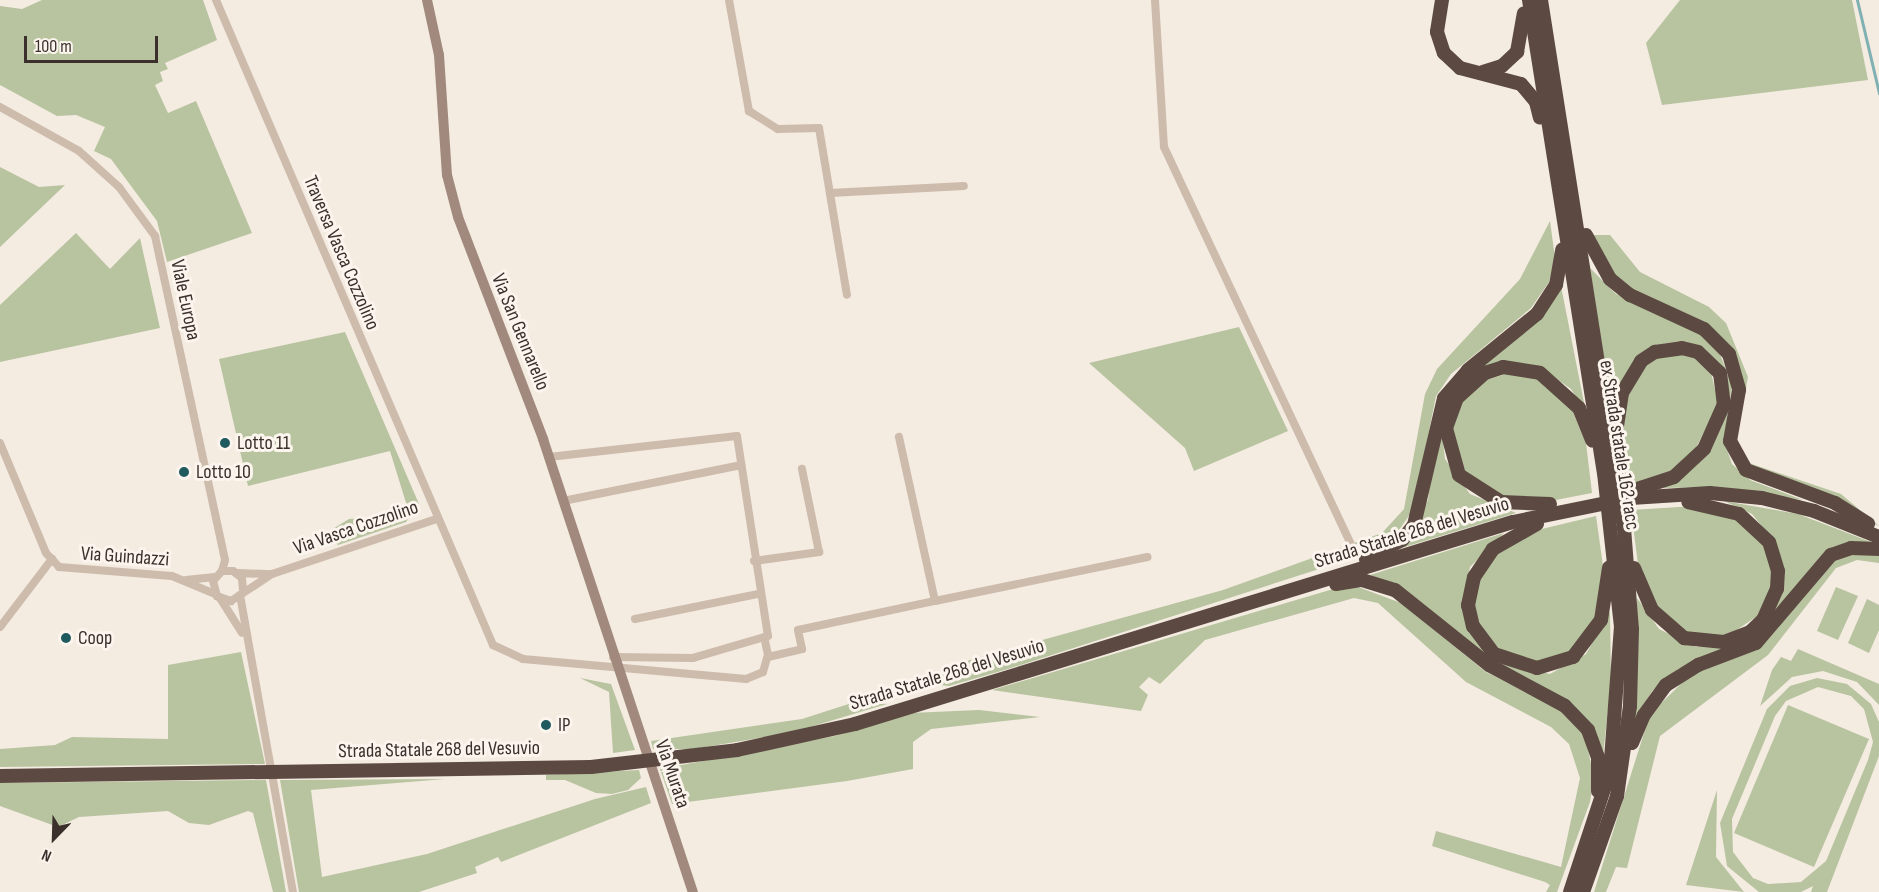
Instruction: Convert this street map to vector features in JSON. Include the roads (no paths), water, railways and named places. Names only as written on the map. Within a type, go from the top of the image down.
[{"type":"highway","points":[[1280,593],[1373,556],[1402,540],[1414,525],[1439,412],[1451,386],[1537,314],[1556,285],[1562,266],[1561,202],[1530,92],[1508,78],[1478,74],[1460,68],[1444,53],[1437,32],[1442,0]]},
{"type":"highway","points":[[1478,74],[1502,66],[1517,52],[1524,36],[1522,0]]},
{"type":"highway","name":"ex Strada statale 162 racc","points":[[1528,0],[1561,202],[1610,472]]},
{"type":"highway","name":"ex Strada statale 162 racc","points":[[1541,0],[1558,111],[1568,131],[1585,248],[1632,661],[1617,796],[1608,828],[1576,888]]},
{"type":"highway","points":[[1585,248],[1600,268],[1630,295],[1719,340],[1736,369],[1740,390],[1730,441],[1746,470],[1835,503],[1879,531]]},
{"type":"highway","points":[[1610,472],[1622,393],[1641,361],[1655,352],[1682,348],[1711,361],[1725,388],[1725,404],[1704,449],[1674,477],[1528,526],[1493,549],[1474,578],[1468,605],[1482,641],[1494,654],[1524,667],[1551,667],[1582,649],[1609,595],[1618,529]]},
{"type":"highway","points":[[1578,506],[1510,504],[1466,482],[1447,446],[1446,428],[1457,398],[1485,373],[1503,367],[1540,373],[1579,408],[1610,472]]},
{"type":"highway","name":"Strada Statale 268 del Vesuvio","points":[[0,776],[631,765],[690,758],[795,739],[918,705],[1280,593],[1578,506],[1631,498],[1710,493],[1762,498],[1822,513],[1879,537]]},
{"type":"highway","points":[[1618,529],[1652,610],[1684,638],[1712,644],[1736,640],[1763,620],[1778,571],[1761,532],[1716,505],[1631,498]]},
{"type":"highway","name":"ex Strada statale 162 racc","points":[[1576,888],[1608,782],[1619,704],[1621,626],[1618,529]]},
{"type":"highway","points":[[1617,796],[1636,731],[1666,686],[1698,664],[1756,643],[1831,555],[1851,548],[1879,549]]},
{"type":"highway","points":[[1252,602],[1348,581],[1377,582],[1406,596],[1489,665],[1565,706],[1588,730],[1598,758],[1601,776],[1587,853]]},
{"type":"highway","points":[[1590,892],[1608,828]]},
{"type":"highway","points":[[1562,892],[1576,888]]},
{"type":"street","name":"Traversa Vasca Cozzolino","points":[[216,0],[436,519]]},
{"type":"street","name":"Via San Gennarello","points":[[427,0],[439,55],[447,175],[458,217],[549,457],[616,669]]},
{"type":"street","points":[[729,0],[749,111],[778,129],[819,128],[847,295]]},
{"type":"street","points":[[1155,0],[1164,147],[1350,543]]},
{"type":"street","name":"Viale Europa","points":[[0,107],[79,151],[119,187],[154,236],[225,560],[222,571]]},
{"type":"street","points":[[830,193],[964,186]]},
{"type":"street","points":[[549,457],[737,436],[768,657],[802,649],[798,630],[1148,557]]},
{"type":"street","points":[[899,437],[935,601]]},
{"type":"street","name":"Via Guindazzi","points":[[0,443],[52,560],[74,571],[148,572],[184,580],[217,596]]},
{"type":"street","points":[[563,501],[741,465]]},
{"type":"street","points":[[754,561],[819,552],[802,469]]},
{"type":"street","name":"Via Vasca Cozzolino","points":[[242,592],[272,574],[436,519],[484,631],[500,650],[515,657],[616,669],[746,679],[763,672],[768,657]]},
{"type":"street","points":[[0,627],[52,560]]},
{"type":"street","points":[[225,560],[236,572],[242,592],[244,637],[293,892]]},
{"type":"street","name":"Via Vasca Cozzolino","points":[[222,571],[272,574]]},
{"type":"street","points":[[184,580],[215,577],[222,571]]},
{"type":"street","points":[[215,577],[217,596],[244,637]]},
{"type":"street","points":[[217,596],[242,592]]},
{"type":"street","points":[[635,620],[758,594]]},
{"type":"street","points":[[613,657],[663,662],[765,641]]},
{"type":"street","name":"Via Murata","points":[[616,669],[693,892]]},
{"type":"waterway","points":[[1857,0],[1879,93]]},
{"type":"place","name":"Lotto 11","points":[[225,443]]},
{"type":"place","name":"Lotto 10","points":[[184,472]]},
{"type":"place","name":"Coop","points":[[66,638]]},
{"type":"place","name":"IP","points":[[546,725]]}]
